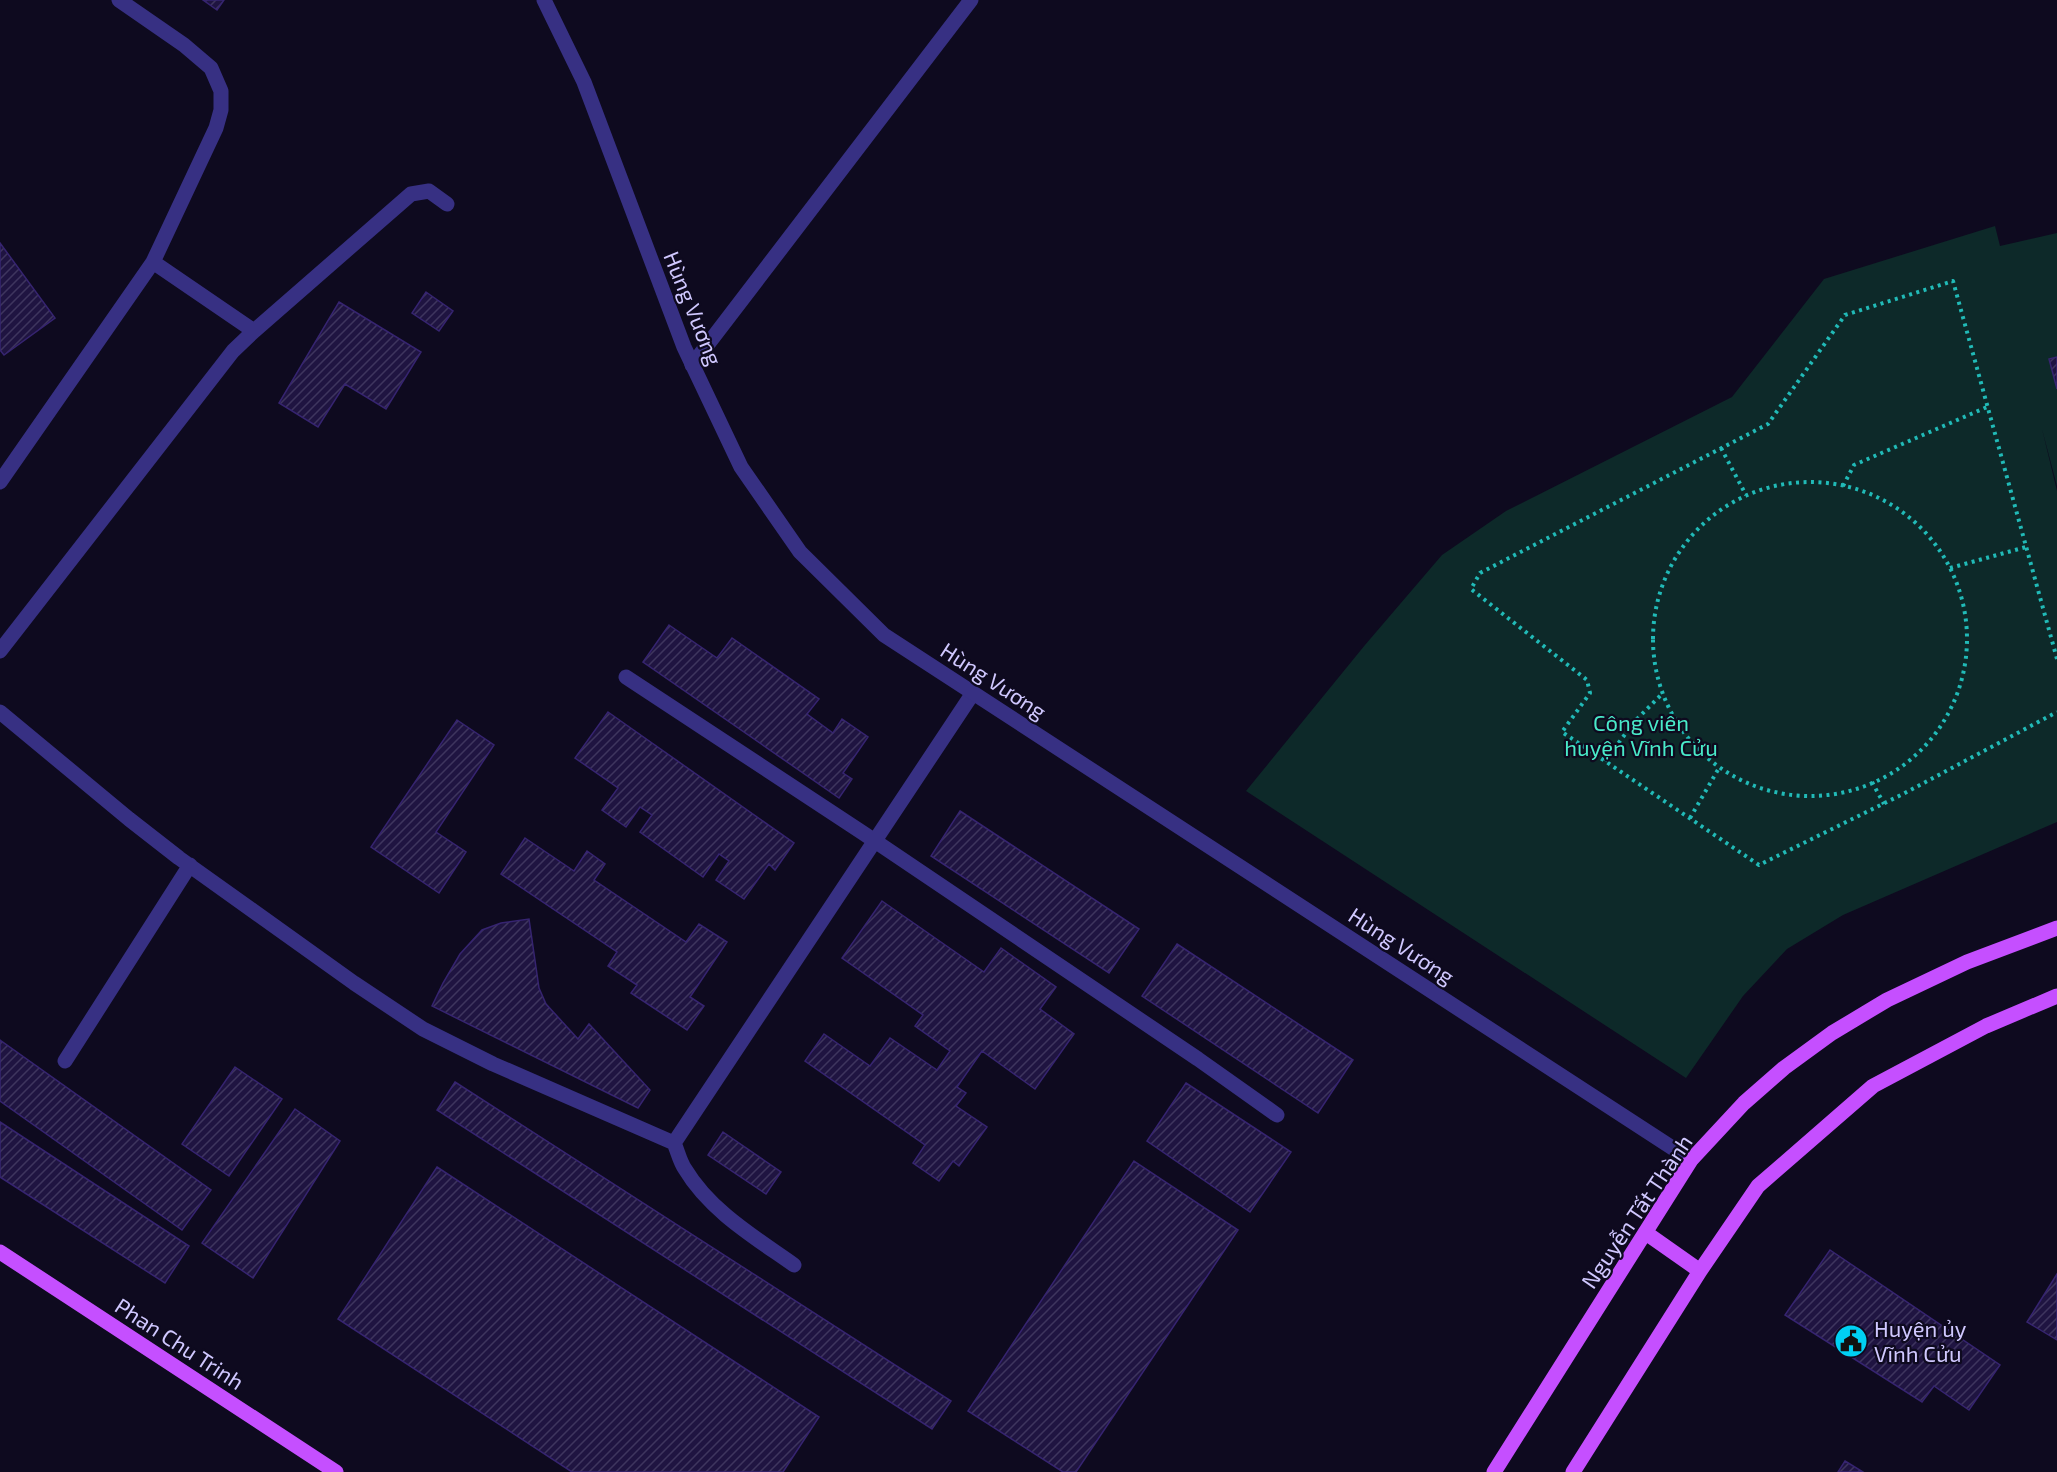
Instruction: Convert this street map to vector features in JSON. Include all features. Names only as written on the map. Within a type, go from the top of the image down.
[{"type":"main road","name":"Nguyễn Tất Thành","points":[[1494,1472],[1691,1160],[1744,1103],[1784,1068],[1832,1033],[1887,1000],[1966,962],[2057,928]]},
{"type":"main road","points":[[1573,1472],[1700,1271],[1758,1186],[1873,1086],[1986,1026],[2057,996]]},
{"type":"main road","points":[[1646,1233],[1700,1271]]},
{"type":"main road","name":"Phan Chu Trinh","points":[[0,1252],[336,1472]]},
{"type":"street","points":[[0,482],[153,262],[216,128],[221,110],[221,91],[211,68],[184,45],[119,0]]},
{"type":"street","name":"Hùng Vương","points":[[544,0],[584,82],[692,365],[741,467],[800,552],[884,635],[1691,1160]]},
{"type":"street","points":[[692,365],[971,0]]},
{"type":"street","points":[[0,651],[218,370],[254,331],[411,194],[429,191],[447,204]]},
{"type":"street","points":[[153,262],[254,331]]},
{"type":"street","points":[[626,677],[875,841],[1198,1059],[1277,1116]]},
{"type":"street","points":[[674,1143],[973,693]]},
{"type":"street","points":[[0,712],[129,819],[190,865],[354,983],[423,1029],[493,1064],[674,1143],[685,1169],[722,1212],[794,1265]]},
{"type":"street","points":[[65,1061],[190,865]]},
{"type":"path","points":[[2057,659],[1953,281],[1845,315],[1768,424],[1480,573],[1471,589],[1587,680],[1590,693],[1562,732],[1759,865],[1884,804],[2057,712]]},
{"type":"path","points":[[1843,486],[1854,465],[1987,407]]},
{"type":"path","points":[[1721,448],[1746,495]]},
{"type":"path","points":[[1810,482],[1843,486],[1876,497],[1906,515],[1931,539],[1950,568],[1965,611],[1966,658],[1954,702],[1930,742],[1895,772],[1853,791],[1807,797],[1761,789],[1719,768],[1695,747],[1676,722],[1662,694],[1652,648],[1656,600],[1675,556],[1706,520],[1746,495],[1778,485],[1810,482]]},
{"type":"path","points":[[1950,568],[2026,547]]},
{"type":"path","points":[[1605,761],[1635,721],[1662,694]]},
{"type":"path","points":[[1690,818],[1719,768]]},
{"type":"path","points":[[1872,782],[1884,804]]},
{"type":"green space","name":"Công viên huyện Vĩnh Cửu","points":[[1995,226],[2000,246],[2057,233],[2057,486],[2042,429],[2057,491],[2057,822],[1843,915],[1787,949],[1743,996],[1686,1078],[1246,791],[1442,555],[1506,511],[1732,397],[1824,279]]},
{"type":"building","points":[[203,0],[224,0],[217,10]]},
{"type":"building","points":[[0,243],[55,318],[4,355],[0,350]]},
{"type":"building","points":[[426,292],[453,311],[439,331],[412,313]]},
{"type":"building","points":[[339,302],[421,352],[386,409],[345,384],[318,427],[279,403]]},
{"type":"building","points":[[2057,357],[2057,389],[2049,359]]},
{"type":"building","points":[[669,625],[717,658],[732,638],[819,699],[807,714],[833,733],[842,719],[868,737],[843,773],[852,779],[839,798],[643,662]]},
{"type":"building","points":[[608,712],[794,843],[775,870],[769,864],[744,899],[716,880],[729,861],[719,854],[703,877],[640,832],[652,815],[640,807],[626,827],[602,810],[618,788],[575,758]]},
{"type":"building","points":[[457,720],[494,745],[436,832],[466,852],[439,893],[371,847]]},
{"type":"building","points":[[960,811],[1139,929],[1109,973],[931,856]]},
{"type":"building","points":[[525,838],[574,871],[587,851],[605,864],[594,880],[686,942],[699,924],[727,942],[690,997],[704,1006],[687,1030],[631,993],[637,985],[608,966],[617,952],[501,874]]},
{"type":"building","points":[[882,901],[984,972],[1001,948],[1056,987],[1040,1009],[1074,1034],[1035,1089],[982,1051],[957,1087],[966,1093],[956,1106],[987,1127],[959,1166],[953,1161],[939,1181],[913,1163],[925,1145],[805,1061],[824,1034],[870,1066],[890,1038],[937,1070],[950,1051],[915,1026],[923,1015],[842,958]]},
{"type":"building","points":[[529,919],[539,988],[546,1004],[578,1039],[589,1024],[650,1090],[638,1108],[432,1006],[460,954],[482,930],[501,923]]},
{"type":"building","points":[[1177,944],[1353,1060],[1318,1113],[1142,996]]},
{"type":"building","points":[[0,1040],[211,1190],[182,1230],[0,1101]]},
{"type":"building","points":[[235,1067],[282,1099],[229,1176],[182,1144]]},
{"type":"building","points":[[455,1082],[951,1401],[932,1429],[437,1110]]},
{"type":"building","points":[[1186,1083],[1291,1152],[1250,1212],[1147,1141]]},
{"type":"building","points":[[295,1109],[340,1141],[253,1278],[202,1243]]},
{"type":"building","points":[[0,1122],[189,1246],[165,1283],[0,1177]]},
{"type":"building","points":[[723,1132],[781,1172],[766,1194],[708,1155]]},
{"type":"building","points":[[1134,1161],[1238,1230],[1076,1472],[1063,1472],[968,1411]]},
{"type":"building","points":[[437,1167],[819,1417],[783,1472],[572,1472],[338,1319]]},
{"type":"building","points":[[1830,1250],[2000,1365],[1969,1410],[1934,1386],[1922,1402],[1785,1315]]},
{"type":"building","points":[[2057,1274],[2057,1340],[2027,1322]]},
{"type":"building","points":[[1845,1461],[1863,1472],[1838,1472]]},
{"type":"place","name":"Huyện ủy Vĩnh Cửu","points":[[1851,1341]]}]
